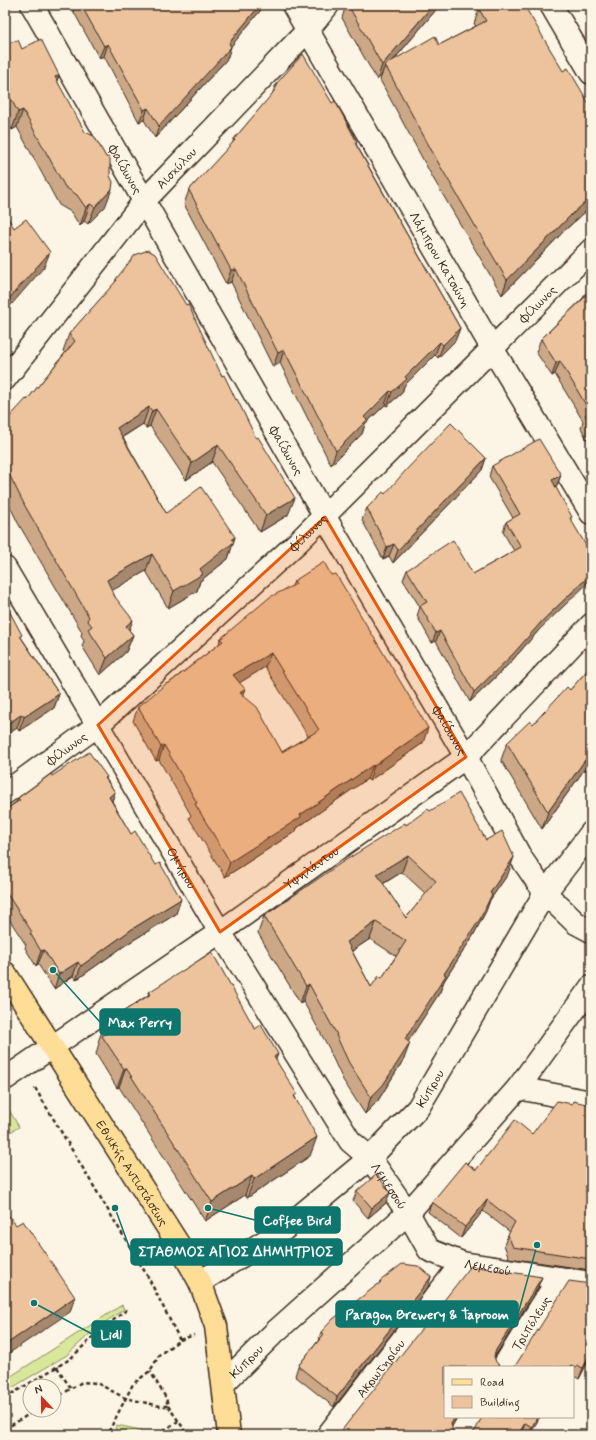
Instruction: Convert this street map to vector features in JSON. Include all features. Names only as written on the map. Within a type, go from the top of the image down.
[{"type":"main road","name":"Εθνικής Αντιστάσεως","points":[[5,973],[51,1048],[182,1250],[200,1282],[216,1326],[229,1435]]},
{"type":"street","name":"Φαίδωνος","points":[[32,5],[145,200],[325,517],[466,757],[521,858],[545,893],[576,923],[591,930]]},
{"type":"street","name":"Λάμπρου Κατσώνη","points":[[293,5],[492,348],[591,513]]},
{"type":"street","name":"Αισχύλου","points":[[5,379],[145,200],[307,31],[328,5]]},
{"type":"street","points":[[550,5],[591,73]]},
{"type":"street","name":"Φίλωνος","points":[[5,793],[98,725],[325,517],[591,250]]},
{"type":"street","name":"Ομήρου","points":[[5,568],[220,932],[350,1141],[370,1158]]},
{"type":"street","name":"Υψηλάντου","points":[[5,1079],[220,932],[466,757],[591,625]]},
{"type":"street","name":"Κύπρου","points":[[200,1282],[284,1230],[370,1158],[418,1108],[545,893],[591,833]]},
{"type":"street","name":"Κύπρου","points":[[224,1383],[275,1332],[408,1213],[518,1088],[591,987]]},
{"type":"street","points":[[518,1088],[591,1102]]},
{"type":"street","name":"Λεμεσσού","points":[[370,1158],[408,1213]]},
{"type":"street","name":"Λεμεσού","points":[[408,1213],[429,1250],[462,1263],[591,1283]]},
{"type":"street","name":"Ακρωτηρίου","points":[[328,1435],[462,1263]]},
{"type":"street","name":"Τριπόλεως","points":[[503,1366],[559,1278]]},
{"type":"street","points":[[460,1435],[470,1418]]},
{"type":"path","points":[[30,1084],[34,1087],[148,1277],[180,1340],[160,1354],[150,1371],[133,1384],[107,1435]]},
{"type":"path","points":[[5,1398],[70,1359],[97,1333],[129,1308]]},
{"type":"path","points":[[57,1367],[71,1389]]},
{"type":"path","points":[[150,1371],[166,1398],[168,1406],[184,1429],[183,1435]]},
{"type":"path","points":[[62,1394],[82,1382],[97,1382],[125,1398],[160,1406],[168,1406]]},
{"type":"path","points":[[5,1429],[23,1418]]},
{"type":"path","points":[[158,1435],[178,1421]]},
{"type":"highlighted area","points":[[325,517],[466,757],[220,932],[98,725]]},
{"type":"green space","points":[[5,1103],[19,1127],[5,1135]]},
{"type":"green space","points":[[122,1305],[124,1309],[94,1330],[67,1355],[28,1378],[22,1378],[22,1382],[5,1392],[5,1380]]},
{"type":"green space","points":[[116,1425],[141,1430],[134,1435],[115,1435]]},
{"type":"building","points":[[81,5],[260,5],[229,43],[231,47],[159,126],[148,108],[144,110],[108,44],[104,46]]},
{"type":"building","points":[[348,5],[433,5],[382,65]]},
{"type":"building","points":[[487,5],[524,5],[563,71],[568,68],[591,107],[591,197],[571,215],[507,280],[439,164],[385,65],[435,36],[439,45],[486,21],[479,9]]},
{"type":"building","points":[[41,39],[59,75],[55,77],[85,132],[94,136],[106,157],[110,158],[110,176],[113,182],[112,189],[95,207],[90,204],[86,208],[77,195],[65,187],[23,110],[18,112],[5,88],[5,70],[8,69],[5,64],[5,44],[18,40],[22,49]]},
{"type":"building","points":[[303,54],[332,103],[335,101],[357,142],[355,143],[460,328],[443,345],[440,342],[405,377],[407,379],[392,392],[390,391],[364,417],[367,420],[336,451],[284,350],[278,353],[236,269],[231,270],[189,190],[235,140],[234,139],[272,94],[277,86],[276,84]]},
{"type":"building","points":[[8,218],[14,228],[26,219],[50,252],[5,303],[5,220]]},
{"type":"building","points":[[148,250],[155,254],[186,305],[188,304],[222,376],[224,375],[256,438],[258,437],[295,498],[266,515],[218,445],[192,463],[156,409],[152,411],[149,407],[117,428],[166,513],[201,487],[235,537],[232,539],[234,542],[200,569],[203,574],[174,591],[152,554],[107,580],[115,597],[133,620],[126,626],[133,635],[107,658],[88,629],[92,626],[87,620],[89,617],[25,506],[5,466],[5,422],[26,399],[27,400],[75,341],[69,334],[117,280],[116,279],[135,255]]},
{"type":"building","points":[[591,288],[591,426],[585,415],[590,412],[560,361],[556,363],[541,339],[587,295],[585,294]]},
{"type":"building","points":[[451,423],[486,458],[398,550],[394,544],[387,547],[367,508],[383,492],[385,494]]},
{"type":"building","points":[[539,439],[561,475],[552,480],[572,517],[570,518],[591,554],[591,574],[543,620],[513,654],[474,692],[440,631],[436,633],[420,606],[427,602],[407,570],[453,540],[473,574],[521,547],[506,522],[520,514],[492,466]]},
{"type":"building","points":[[324,562],[331,575],[336,574],[428,728],[300,815],[301,817],[230,862],[195,804],[197,803],[164,745],[161,747],[138,707],[223,641],[220,639],[270,597],[296,584],[294,581]],"holes":[[[271,653],[319,730],[282,752],[257,707],[240,693],[245,689],[233,675]]]},
{"type":"building","points":[[5,603],[22,635],[20,636],[59,694],[24,717],[22,714],[5,726]]},
{"type":"building","points":[[591,666],[591,754],[590,753],[548,812],[507,743],[530,721],[533,724],[567,687],[570,690]]},
{"type":"building","points":[[89,752],[107,777],[105,778],[115,792],[109,797],[131,834],[135,831],[155,865],[160,863],[181,899],[132,929],[81,966],[78,962],[59,974],[44,950],[41,951],[30,933],[32,932],[5,891],[5,810],[20,800],[18,798],[51,774],[52,776]]},
{"type":"building","points":[[459,793],[486,840],[502,831],[514,857],[490,893],[492,894],[480,919],[444,974],[446,975],[405,1039],[410,1043],[383,1085],[371,1097],[349,1063],[337,1035],[309,984],[306,986],[264,916],[341,863],[405,823],[406,825],[428,809],[430,811]],"holes":[[[408,855],[436,881],[406,918],[377,874]],[[376,922],[406,941],[382,978],[379,976],[371,987],[347,942]]]},
{"type":"building","points":[[212,952],[255,1029],[261,1025],[278,1054],[274,1057],[297,1094],[294,1096],[317,1137],[254,1179],[252,1176],[212,1202],[126,1068],[124,1069],[102,1036],[107,1033],[104,1029],[108,1027],[105,1023],[151,994],[149,992]]},
{"type":"building","points":[[5,1010],[8,1014],[5,1017]]},
{"type":"building","points":[[557,1101],[572,1104],[573,1101],[591,1105],[591,1259],[513,1247],[508,1235],[515,1222],[487,1200],[465,1227],[432,1202],[465,1162],[476,1170],[515,1120],[532,1134]]},
{"type":"building","points":[[377,1174],[390,1193],[372,1208],[357,1191]]},
{"type":"building","points":[[9,1216],[16,1225],[23,1221],[75,1297],[5,1345],[5,1219]]},
{"type":"building","points":[[402,1264],[418,1266],[431,1277],[337,1397],[298,1366],[324,1334],[321,1332],[333,1319]]},
{"type":"building","points":[[471,1266],[542,1277],[496,1350],[494,1356],[496,1362],[500,1366],[444,1366],[444,1418],[454,1418],[451,1424],[453,1431],[457,1435],[338,1435]]},
{"type":"building","points":[[569,1281],[591,1284],[591,1352],[583,1368],[577,1365],[576,1368],[574,1366],[514,1366]]},
{"type":"building","points":[[482,1418],[536,1418],[532,1427],[525,1423],[518,1435],[470,1435],[475,1431]]},
{"type":"place","name":"Max Perry","points":[[53,970]]},
{"type":"place","name":"ΣΤΑΘΜΟΣ ΑΓΙΟΣ ΔΗΜΗΤΡΙΟΣ","points":[[115,1208]]},
{"type":"place","name":"Coffee Bird","points":[[208,1208]]},
{"type":"place","name":"Paragon Brewery & Taproom","points":[[537,1245]]},
{"type":"place","name":"Lidl","points":[[34,1303]]}]
